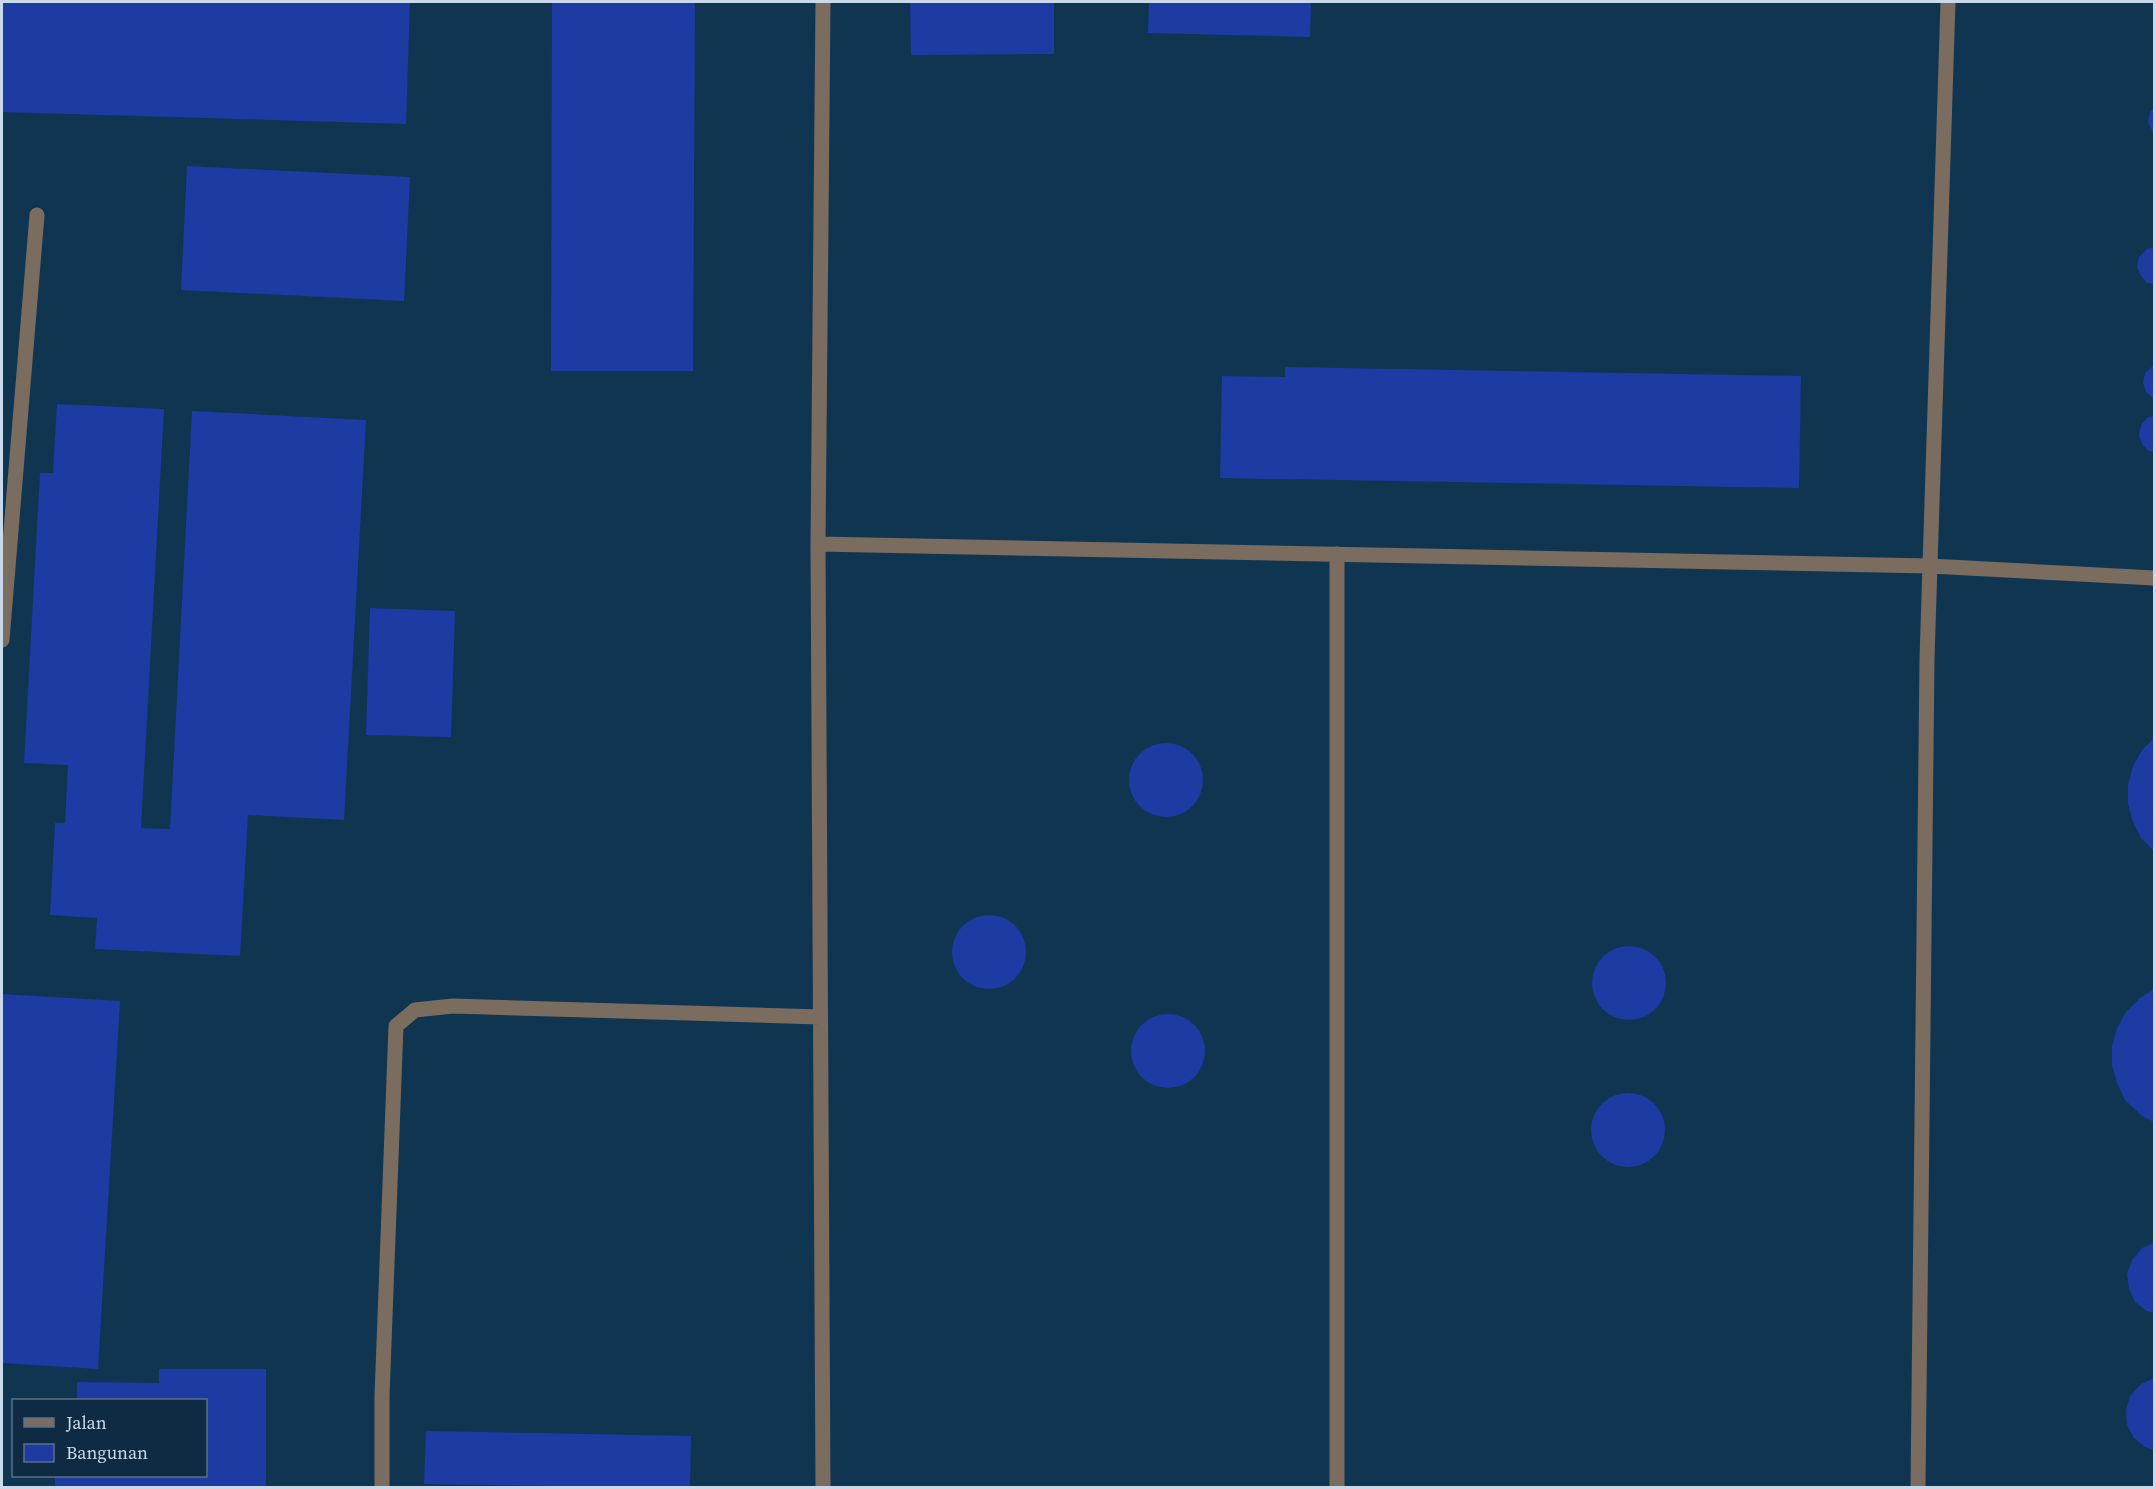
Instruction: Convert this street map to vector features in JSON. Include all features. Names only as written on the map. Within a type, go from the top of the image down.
[{"type":"lane","points":[[823,2],[818,544],[823,1488]]},
{"type":"lane","points":[[1918,1488],[1927,659],[1948,2]]},
{"type":"lane","points":[[2,640],[37,215]]},
{"type":"lane","points":[[818,544],[1930,566],[2154,578]]},
{"type":"lane","points":[[1337,554],[1337,1488]]},
{"type":"lane","points":[[382,1488],[382,1396],[396,1026],[415,1010],[453,1006],[820,1017]]},
{"type":"shaded area","points":[[2,2],[2154,2],[2154,1487],[2,1488]]},
{"type":"building","points":[[2,2],[410,2],[406,124],[2,112]]},
{"type":"building","points":[[552,2],[695,2],[693,371],[551,371]]},
{"type":"building","points":[[910,2],[1054,2],[1054,54],[911,55]]},
{"type":"building","points":[[1149,2],[1311,2],[1310,37],[1148,33]]},
{"type":"building","points":[[2154,108],[2154,134],[2148,122],[2150,112]]},
{"type":"building","points":[[187,166],[410,177],[404,301],[181,290]]},
{"type":"building","points":[[2154,247],[2154,284],[2147,283],[2137,267],[2139,257],[2147,249]]},
{"type":"building","points":[[2154,365],[2154,399],[2146,392],[2143,382],[2145,373]]},
{"type":"building","points":[[1285,367],[1801,376],[1799,488],[1220,478],[1222,376],[1285,377]]},
{"type":"building","points":[[57,404],[164,409],[141,828],[170,829],[192,411],[366,420],[344,820],[248,815],[240,956],[95,949],[97,918],[50,915],[55,823],[65,823],[68,765],[24,763],[40,473],[53,473]]},
{"type":"building","points":[[2154,416],[2154,452],[2149,451],[2142,444],[2139,435],[2141,425],[2148,417]]},
{"type":"building","points":[[370,608],[455,611],[451,737],[366,735]]},
{"type":"building","points":[[2154,738],[2154,851],[2141,838],[2133,822],[2128,804],[2128,785],[2133,766],[2142,750]]},
{"type":"building","points":[[1166,743],[1187,749],[1197,759],[1203,780],[1197,801],[1187,811],[1166,817],[1145,811],[1135,801],[1129,780],[1135,759],[1145,749]]},
{"type":"building","points":[[989,915],[1010,921],[1020,931],[1026,952],[1020,973],[1010,983],[989,989],[968,983],[958,973],[952,952],[958,931],[968,921]]},
{"type":"building","points":[[1629,946],[1650,952],[1660,962],[1666,983],[1660,1004],[1650,1014],[1629,1020],[1608,1014],[1598,1004],[1592,983],[1598,962],[1608,952]]},
{"type":"building","points":[[2154,989],[2154,1122],[2142,1116],[2125,1100],[2112,1065],[2112,1046],[2117,1028],[2126,1012],[2140,998]]},
{"type":"building","points":[[2,994],[120,1001],[98,1369],[2,1363]]},
{"type":"building","points":[[1168,1014],[1189,1020],[1199,1030],[1205,1051],[1199,1072],[1189,1082],[1168,1088],[1147,1082],[1137,1072],[1131,1051],[1137,1030],[1147,1020]]},
{"type":"building","points":[[1628,1093],[1649,1099],[1659,1109],[1665,1130],[1659,1151],[1649,1161],[1628,1167],[1607,1161],[1597,1151],[1591,1130],[1597,1109],[1607,1099]]},
{"type":"building","points":[[2154,1243],[2154,1313],[2135,1302],[2129,1289],[2127,1274],[2132,1260],[2142,1248]]},
{"type":"building","points":[[159,1369],[266,1369],[266,1488],[55,1488],[55,1477],[207,1477],[207,1399],[77,1399],[77,1382],[159,1383]]},
{"type":"building","points":[[2154,1378],[2154,1450],[2145,1447],[2134,1438],[2127,1425],[2126,1410],[2130,1396],[2141,1384]]},
{"type":"building","points":[[426,1431],[691,1436],[690,1488],[424,1484]]}]
